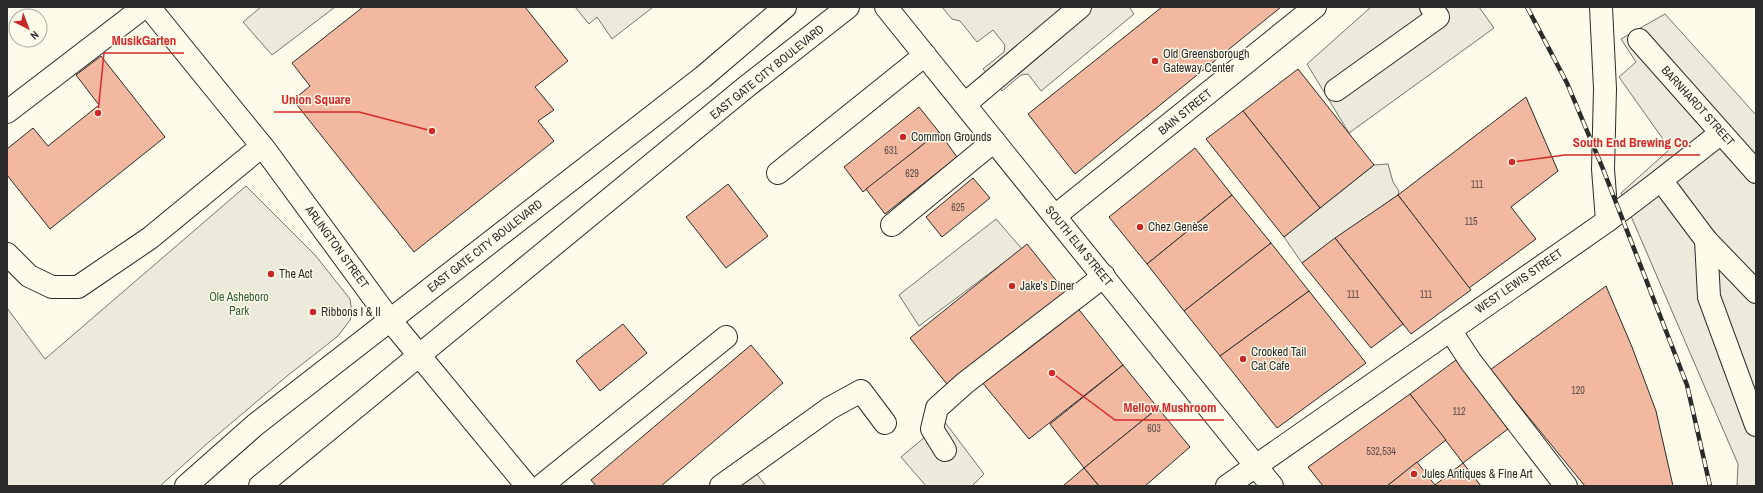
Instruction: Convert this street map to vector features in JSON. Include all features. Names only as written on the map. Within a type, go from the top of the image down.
[{"type":"main road","points":[[7,112],[144,7]]},
{"type":"main road","name":"ARLINGTON STREET","points":[[149,7],[262,146],[390,320],[527,486]]},
{"type":"main road","name":"EAST GATE CITY BOULEVARD","points":[[186,486],[255,425],[703,78],[785,7]]},
{"type":"main road","name":"EAST GATE CITY BOULEVARD","points":[[260,486],[746,88],[848,7]]},
{"type":"main road","name":"SOUTH ELM STREET","points":[[886,7],[1272,486]]},
{"type":"main road","points":[[965,104],[1080,7]]},
{"type":"main road","name":"BAIN STREET","points":[[1055,216],[1315,7]]},
{"type":"main road","points":[[1336,90],[1438,17],[1431,7]]},
{"type":"main road","points":[[1600,7],[1604,90],[1603,169],[1607,221]]},
{"type":"main road","name":"BARNHARDT STREET","points":[[1639,40],[1756,172]]},
{"type":"main road","points":[[778,173],[925,55]]},
{"type":"main road","name":"WEST LEWIS STREET","points":[[1227,486],[1607,221],[1721,132]]},
{"type":"main road","points":[[892,225],[994,141]]},
{"type":"main road","points":[[7,254],[29,276],[52,287],[78,286],[150,238],[262,146]]},
{"type":"main road","points":[[1661,180],[1706,240],[1756,292]]},
{"type":"main road","points":[[1706,240],[1709,297],[1756,425]]},
{"type":"main road","points":[[945,450],[932,429],[937,408],[971,378],[1104,276]]},
{"type":"main road","points":[[1450,330],[1471,362],[1566,486]]},
{"type":"main road","points":[[541,486],[726,336]]},
{"type":"main road","points":[[721,486],[830,408],[861,391],[885,424]]},
{"type":"green space","points":[[1388,164],[1393,182],[1399,191],[1398,195],[1302,263],[1284,237],[1374,165]]},
{"type":"green space","name":"Ole Asheboro Park","points":[[246,186],[315,255],[350,299],[352,313],[350,320],[338,336],[287,376],[210,441],[160,486],[7,486],[7,308],[45,359]]},
{"type":"shaded area","points":[[261,7],[335,7],[272,55],[243,22]]},
{"type":"shaded area","points":[[575,7],[653,7],[612,39],[597,17],[589,24]]},
{"type":"shaded area","points":[[942,7],[1129,7],[1134,14],[1041,91],[1028,74],[1021,75],[1002,91],[983,69],[1004,52],[1005,45],[993,30],[977,42],[960,21],[952,19]]},
{"type":"shaded area","points":[[1371,7],[1479,7],[1494,28],[1349,133],[1307,64]]},
{"type":"shaded area","points":[[1665,14],[1756,115],[1756,486],[1737,486],[1738,464],[1621,193],[1670,149],[1619,77],[1636,62],[1621,39]]},
{"type":"shaded area","points":[[996,219],[1022,249],[919,326],[899,295]]},
{"type":"shaded area","points":[[944,421],[984,474],[972,486],[926,486],[901,457]]},
{"type":"shaded area","points":[[756,473],[766,486],[739,486]]},
{"type":"building","points":[[363,7],[525,7],[568,61],[535,87],[554,110],[538,121],[554,141],[414,252],[293,100],[310,86],[292,63]]},
{"type":"building","name":"Old Greensborough Gateway Center","points":[[1162,7],[1281,7],[1075,174],[1028,114]]},
{"type":"building","points":[[101,56],[165,137],[50,229],[7,175],[7,149],[33,128],[48,146],[99,105],[76,75]]},
{"type":"building","points":[[1298,69],[1374,165],[1320,208],[1243,111]]},
{"type":"building","points":[[1526,97],[1558,171],[1511,207],[1536,239],[1469,288],[1398,195]]},
{"type":"building","points":[[919,107],[939,132],[863,192],[844,167]]},
{"type":"building","points":[[1243,111],[1320,208],[1284,237],[1206,139]]},
{"type":"building","points":[[939,132],[957,157],[885,214],[866,189]]},
{"type":"building","points":[[1195,148],[1232,195],[1147,264],[1109,217]]},
{"type":"building","points":[[973,178],[990,198],[942,237],[926,217]]},
{"type":"building","points":[[728,184],[768,236],[726,268],[686,217]]},
{"type":"building","points":[[1232,195],[1271,243],[1184,311],[1147,264]]},
{"type":"building","points":[[1398,195],[1471,290],[1411,334],[1335,238]]},
{"type":"building","points":[[1335,238],[1403,324],[1371,348],[1302,263]]},
{"type":"building","points":[[1271,243],[1309,291],[1220,356],[1184,311]]},
{"type":"building","points":[[1027,244],[1067,294],[950,388],[910,338]]},
{"type":"building","points":[[1606,286],[1632,347],[1656,411],[1673,486],[1585,486],[1490,370]]},
{"type":"building","points":[[1309,291],[1366,363],[1277,428],[1220,356]]},
{"type":"building","points":[[1076,306],[1123,365],[1029,439],[981,381]]},
{"type":"building","points":[[623,324],[647,353],[600,391],[576,361]]},
{"type":"building","points":[[751,345],[783,383],[661,486],[596,486],[591,480]]},
{"type":"building","points":[[1456,360],[1508,429],[1463,463],[1410,394]]},
{"type":"building","points":[[1123,365],[1158,408],[1084,468],[1050,424]]},
{"type":"building","points":[[1410,394],[1446,440],[1387,486],[1323,486],[1308,467]]},
{"type":"building","points":[[1158,408],[1190,447],[1145,486],[1099,486],[1084,468]]},
{"type":"building","name":"Jules Antiques & Fine Art","points":[[1417,462],[1435,485],[1434,486],[1387,486]]},
{"type":"building","points":[[1463,463],[1481,486],[1434,486],[1435,485]]},
{"type":"building","points":[[1084,468],[1099,486],[1063,486]]},
{"type":"railway","points":[[1527,7],[1567,83],[1603,169],[1687,385],[1710,486]]},
{"type":"place","name":"Old Greensborough Gateway Center","points":[[1155,61]]},
{"type":"place","name":"MusikGarten","points":[[98,113]]},
{"type":"place","name":"Union Square","points":[[432,131]]},
{"type":"place","name":"Common Grounds","points":[[903,137]]},
{"type":"place","name":"South End Brewing Co.","points":[[1512,162]]},
{"type":"place","name":"Chez Genèse","points":[[1140,227]]},
{"type":"place","name":"The Act","points":[[271,274]]},
{"type":"place","name":"Jake's Diner","points":[[1012,286]]},
{"type":"place","name":"Ribbons I & II","points":[[313,312]]},
{"type":"place","name":"Crooked Tail Cat Cafe","points":[[1243,359]]},
{"type":"place","name":"Mellow Mushroom","points":[[1052,373]]},
{"type":"place","name":"Jules Antiques & Fine Art","points":[[1414,474]]}]
